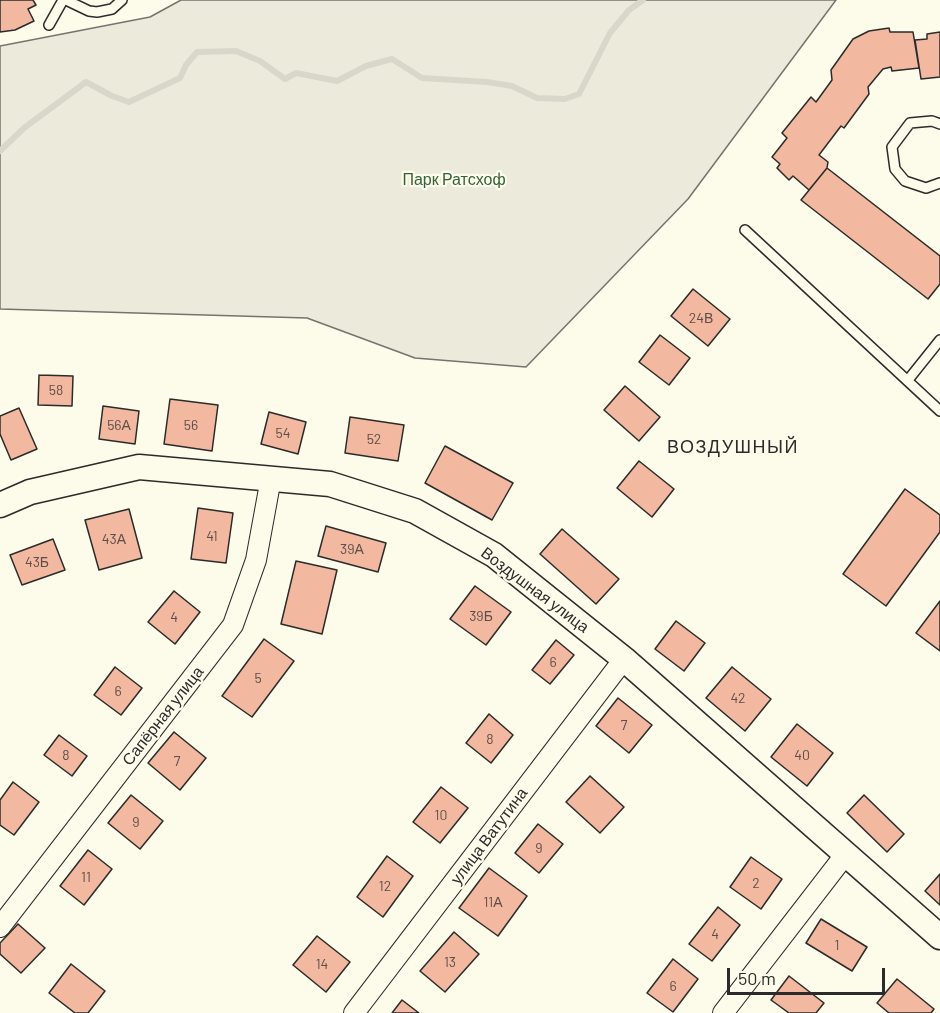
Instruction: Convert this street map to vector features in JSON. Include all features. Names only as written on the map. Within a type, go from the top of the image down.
[{"type":"street","name":"Воздушная улица","points":[[0,505],[30,492],[139,468],[330,484],[415,511],[494,555],[624,659],[940,937]]},
{"type":"street","name":"Сапёрная улица","points":[[0,927],[233,625],[256,560],[271,478]]},
{"type":"street","name":"улица Ватутина","points":[[354,1013],[624,659]]},
{"type":"street","points":[[723,1013],[845,855]]},
{"type":"lane","points":[[49,25],[65,0],[89,11],[97,12],[112,9],[122,0]]},
{"type":"lane","points":[[937,122],[910,123],[892,147],[895,169],[905,181],[926,188],[940,183]]},
{"type":"lane","points":[[745,230],[940,411]]},
{"type":"lane","points":[[908,380],[940,340]]},
{"type":"green space","name":"Парк Ратсхоф","points":[[181,0],[836,0],[688,199],[526,367],[415,358],[307,318],[0,309],[0,46],[150,17]]},
{"type":"building","points":[[0,0],[33,0],[36,5],[28,9],[34,21],[15,30],[0,32]]},
{"type":"building","points":[[889,28],[890,32],[913,32],[919,68],[892,71],[891,67],[883,69],[868,87],[869,94],[844,128],[841,126],[819,155],[828,162],[827,168],[809,190],[793,176],[789,180],[777,168],[780,164],[772,157],[787,138],[782,133],[811,97],[816,102],[832,80],[831,70],[853,39],[869,31]]},
{"type":"building","points":[[940,32],[940,77],[921,79],[915,40],[927,39],[927,34]]},
{"type":"building","points":[[827,168],[940,256],[940,284],[928,299],[801,200]]},
{"type":"building","points":[[693,289],[730,319],[708,346],[671,316]]},
{"type":"building","points":[[660,335],[690,358],[669,385],[639,362]]},
{"type":"building","points":[[39,375],[73,376],[72,406],[38,405]]},
{"type":"building","points":[[625,386],[660,417],[639,441],[604,410]]},
{"type":"building","points":[[170,399],[218,405],[212,451],[164,444]]},
{"type":"building","points":[[103,406],[139,411],[135,444],[99,439]]},
{"type":"building","points":[[19,408],[37,449],[11,460],[0,434],[0,416]]},
{"type":"building","points":[[269,412],[306,422],[298,454],[261,444]]},
{"type":"building","points":[[350,417],[404,425],[398,461],[345,453]]},
{"type":"building","points":[[445,446],[513,483],[492,520],[425,483]]},
{"type":"building","points":[[639,461],[674,489],[652,517],[617,488]]},
{"type":"building","points":[[905,489],[940,515],[940,532],[886,606],[843,574]]},
{"type":"building","points":[[198,508],[233,513],[226,563],[191,559]]},
{"type":"building","points":[[129,509],[142,558],[99,570],[85,520]]},
{"type":"building","points":[[326,526],[386,543],[378,572],[318,556]]},
{"type":"building","points":[[562,529],[619,579],[596,604],[540,554]]},
{"type":"building","points":[[53,539],[65,570],[22,585],[10,555]]},
{"type":"building","points":[[296,561],[337,570],[322,634],[281,624]]},
{"type":"building","points":[[475,586],[511,612],[486,645],[450,619]]},
{"type":"building","points":[[174,591],[200,612],[175,644],[148,622]]},
{"type":"building","points":[[940,601],[940,651],[916,633]]},
{"type":"building","points":[[676,621],[705,643],[684,671],[655,649]]},
{"type":"building","points":[[264,639],[294,661],[252,717],[222,696]]},
{"type":"building","points":[[556,640],[574,655],[550,684],[532,670]]},
{"type":"building","points":[[115,667],[142,688],[121,715],[94,695]]},
{"type":"building","points":[[732,667],[771,699],[745,731],[706,698]]},
{"type":"building","points":[[618,698],[652,725],[629,753],[596,726]]},
{"type":"building","points":[[489,714],[513,735],[491,763],[466,743]]},
{"type":"building","points":[[797,724],[833,753],[807,786],[771,757]]},
{"type":"building","points":[[174,732],[206,758],[180,790],[148,763]]},
{"type":"building","points":[[59,735],[87,756],[72,776],[44,755]]},
{"type":"building","points":[[590,776],[624,807],[600,833],[566,802]]},
{"type":"building","points":[[13,782],[39,802],[14,835],[0,825],[0,800]]},
{"type":"building","points":[[441,787],[468,808],[440,843],[413,822]]},
{"type":"building","points":[[131,795],[163,821],[140,849],[108,823]]},
{"type":"building","points":[[864,795],[904,834],[887,852],[847,813]]},
{"type":"building","points":[[538,824],[563,844],[539,873],[515,853]]},
{"type":"building","points":[[88,850],[112,869],[84,905],[60,886]]},
{"type":"building","points":[[387,856],[413,876],[383,917],[357,897]]},
{"type":"building","points":[[751,857],[782,879],[761,909],[730,887]]},
{"type":"building","points":[[489,868],[527,896],[498,936],[459,908]]},
{"type":"building","points":[[940,874],[940,905],[925,891]]},
{"type":"building","points":[[718,907],[740,925],[712,961],[689,944]]},
{"type":"building","points":[[821,919],[867,947],[852,971],[806,943]]},
{"type":"building","points":[[18,924],[45,948],[21,973],[0,954],[0,943]]},
{"type":"building","points":[[454,932],[479,954],[445,992],[420,971]]},
{"type":"building","points":[[317,936],[350,962],[326,992],[293,965]]},
{"type":"building","points":[[673,959],[698,979],[673,1012],[647,993]]},
{"type":"building","points":[[71,964],[105,991],[88,1013],[75,1013],[49,993]]},
{"type":"building","points":[[789,976],[824,1003],[816,1013],[789,1013],[771,1000]]},
{"type":"building","points":[[897,979],[934,1009],[931,1013],[889,1013],[877,1003]]},
{"type":"building","points":[[402,1000],[419,1013],[392,1013]]},
{"type":"waterway","name":"ВОЗДУШНЫЙ","points":[[0,151],[24,128],[86,82],[129,102],[180,78],[186,65],[197,52],[236,51],[260,61],[285,79],[296,73],[337,81],[366,66],[392,59],[422,78],[487,82],[512,86],[537,98],[565,99],[579,94],[610,33],[629,10],[643,0]]},
{"type":"district","name":"ВОЗДУШНЫЙ","points":[[733,447]]}]
